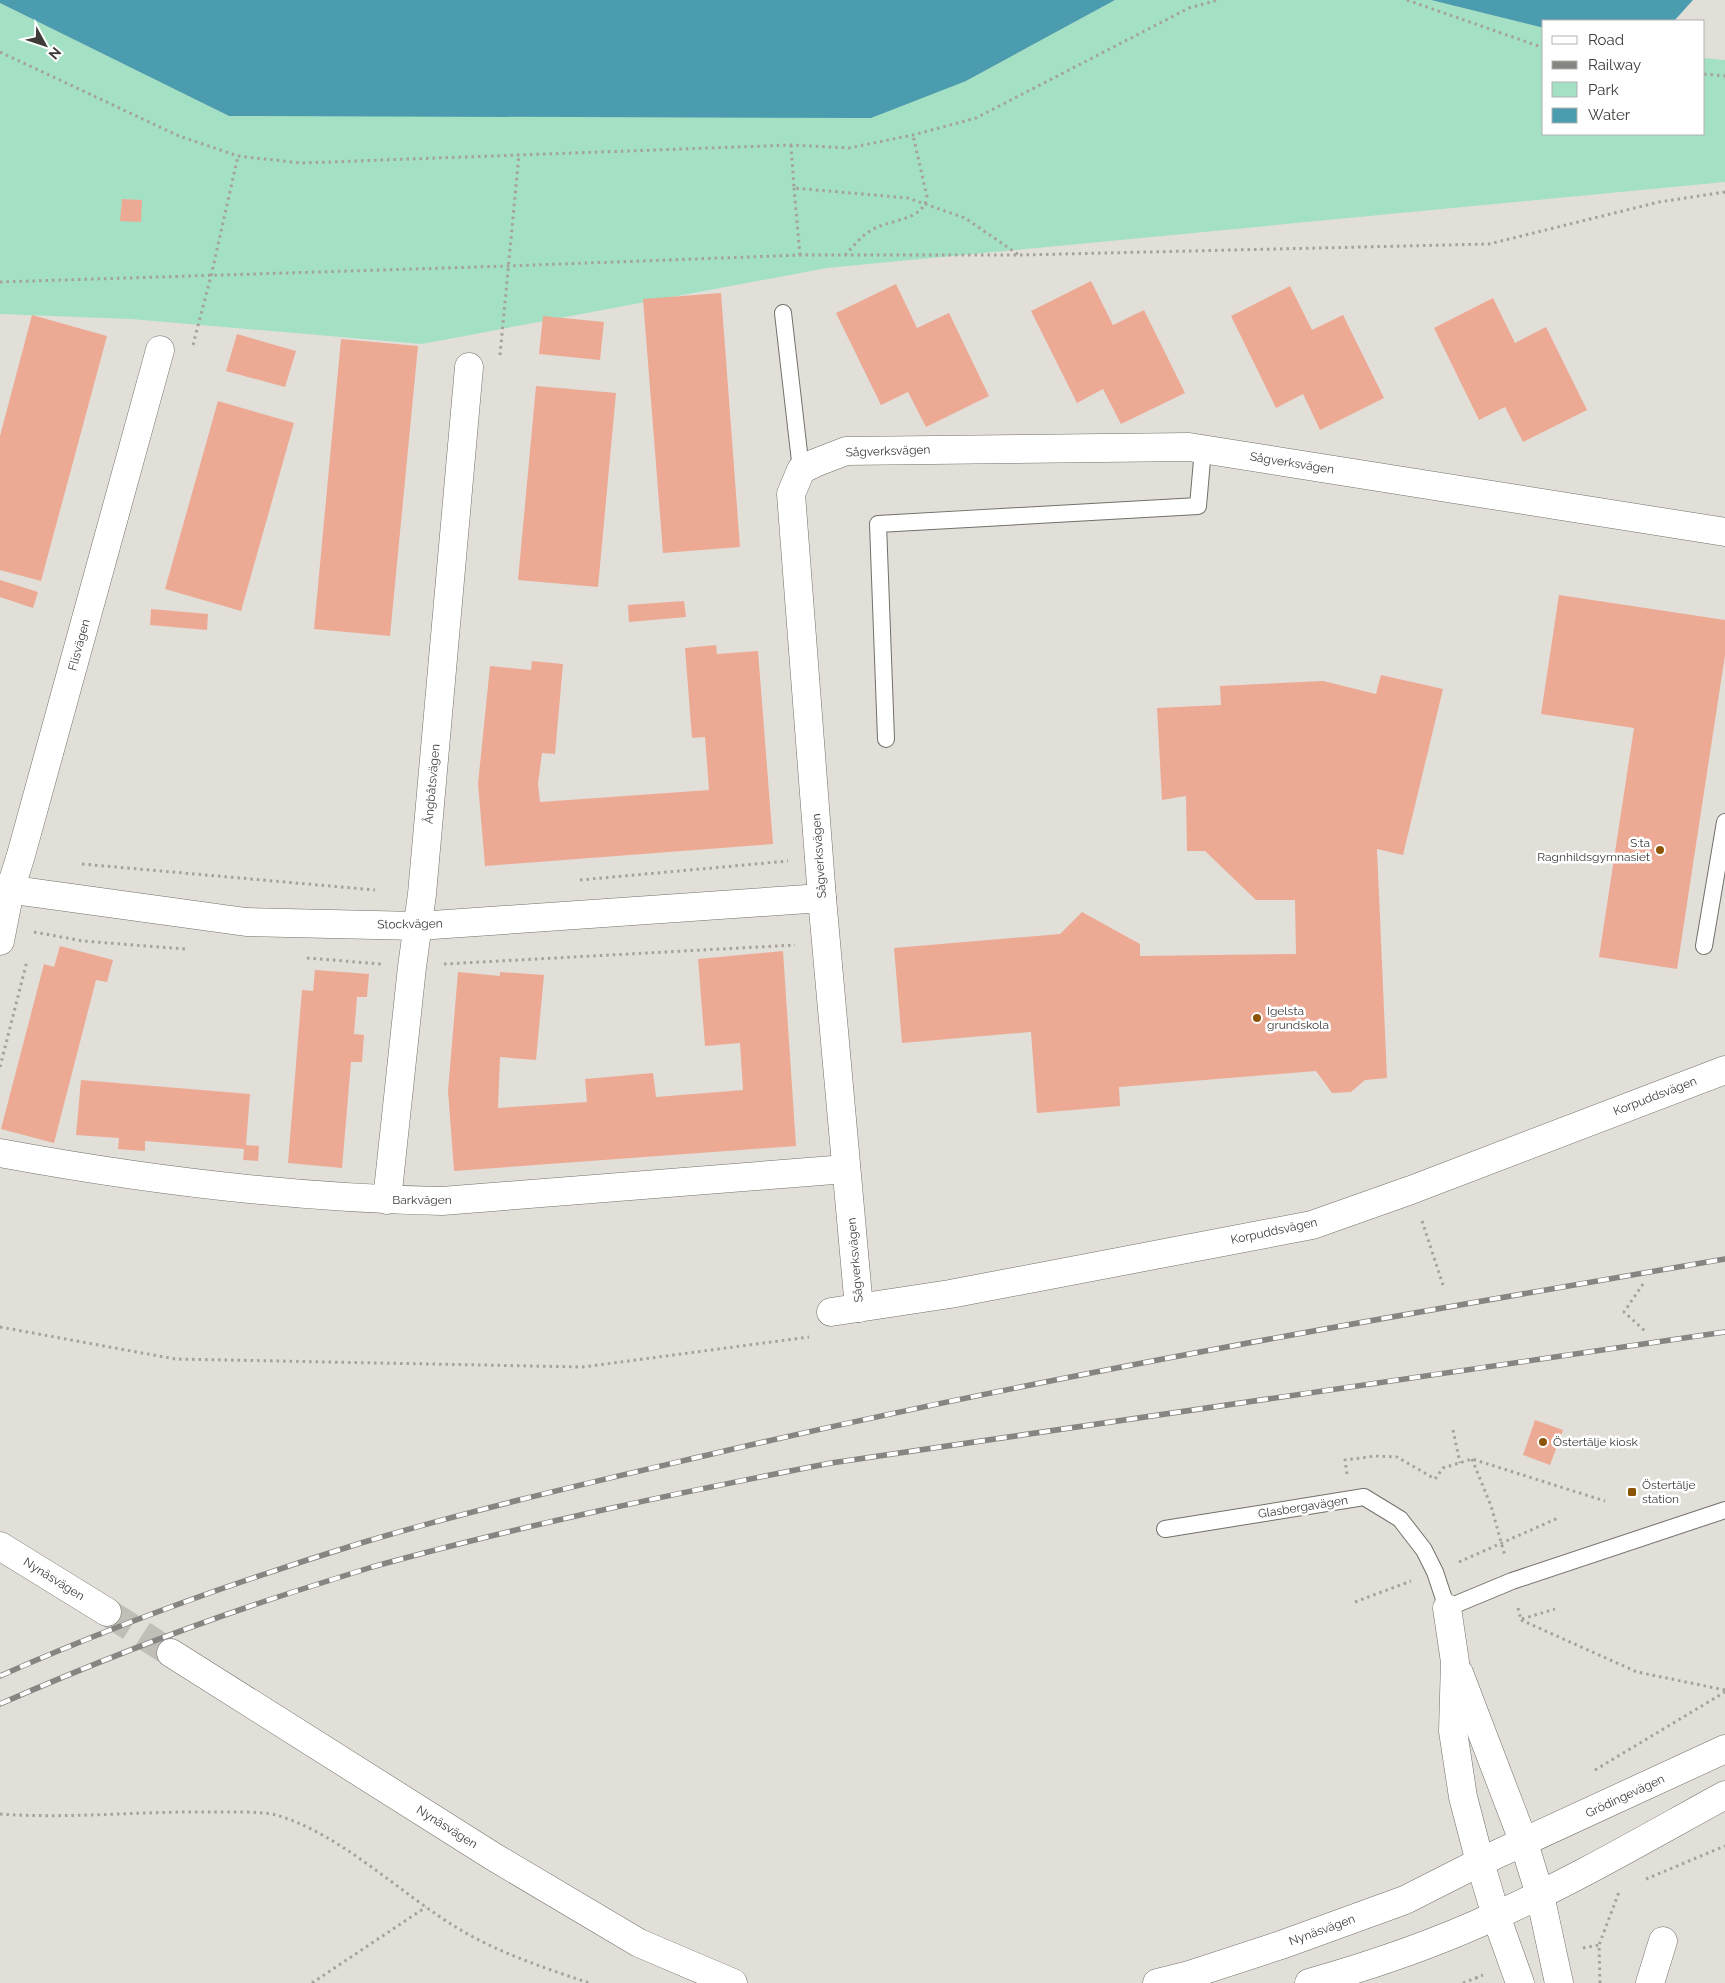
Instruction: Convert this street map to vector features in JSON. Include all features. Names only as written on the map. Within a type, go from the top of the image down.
[{"type":"street","name":"Flisvägen","points":[[0,941],[5,889],[21,855],[160,350]]},
{"type":"street","name":"Ångbåtsvägen","points":[[387,1200],[412,966],[422,894],[469,367]]},
{"type":"street","name":"Sågverksvägen","points":[[859,1308],[846,1169],[809,899],[792,494],[801,470],[846,451],[1179,447],[1203,449],[1725,532]]},
{"type":"street","name":"Stockvägen","points":[[5,889],[246,922],[418,926],[809,899]]},
{"type":"street","name":"Korpuddsvägen","points":[[831,1312],[960,1292],[1312,1225],[1411,1190],[1725,1070]]},
{"type":"street","name":"Barkvägen","points":[[0,1153],[84,1168],[220,1187],[387,1200],[442,1201],[846,1169]]},
{"type":"street","name":"Nynäsvägen","points":[[0,1546],[107,1612]]},
{"type":"street","name":"Glasbergavägen","points":[[1447,1608],[1455,1662],[1453,1731],[1463,1797],[1496,1916]]},
{"type":"street","name":"Nynäsvägen","points":[[170,1652],[494,1857],[639,1943],[733,1983]]},
{"type":"street","name":"Glasbergavägen","points":[[1455,1662],[1524,1843],[1540,1895]]},
{"type":"street","name":"Grödingevägen","points":[[1480,1862],[1725,1749]]},
{"type":"street","points":[[1309,1983],[1343,1974],[1425,1945],[1496,1916],[1540,1895],[1725,1795]]},
{"type":"street","name":"Nynäsvägen","points":[[1157,1983],[1189,1975],[1281,1945],[1404,1900],[1480,1862]]},
{"type":"street","points":[[1540,1895],[1559,1983]]},
{"type":"street","points":[[1496,1916],[1520,1983]]},
{"type":"street","points":[[1650,1983],[1663,1941]]},
{"type":"lane","points":[[783,313],[801,470]]},
{"type":"lane","points":[[886,738],[878,524],[1198,506],[1203,449]]},
{"type":"lane","points":[[1704,946],[1725,822]]},
{"type":"lane","name":"Glasbergavägen","points":[[1165,1529],[1364,1497],[1400,1519],[1424,1550],[1435,1572],[1447,1608]]},
{"type":"lane","points":[[1447,1608],[1512,1581],[1725,1510]]},
{"type":"path","points":[[0,52],[179,136],[238,156],[301,163],[791,145],[849,148],[913,135],[976,118],[1189,8],[1218,0]]},
{"type":"path","points":[[1407,0],[1542,47]]},
{"type":"path","points":[[1705,74],[1725,76]]},
{"type":"path","points":[[844,255],[870,230],[920,212],[926,204],[927,197],[913,135]]},
{"type":"path","points":[[791,145],[800,255]]},
{"type":"path","points":[[794,188],[908,198],[965,218],[1020,255]]},
{"type":"path","points":[[0,282],[498,267],[800,255],[1020,255],[1489,244],[1659,202],[1725,192]]},
{"type":"path","points":[[412,966],[798,944],[809,899],[791,861],[577,880]]},
{"type":"path","points":[[72,863],[422,894]]},
{"type":"path","points":[[1411,1190],[1443,1285]]},
{"type":"path","points":[[1644,1284],[1624,1312],[1645,1331]]},
{"type":"path","points":[[0,1327],[175,1359],[583,1367],[835,1334],[831,1312]]},
{"type":"path","points":[[1453,1430],[1460,1463]]},
{"type":"path","points":[[1349,1500],[1345,1460],[1376,1456],[1397,1458],[1435,1480],[1443,1468],[1472,1459],[1605,1501]]},
{"type":"path","points":[[1472,1459],[1491,1506],[1521,1620]]},
{"type":"path","points":[[1521,1620],[1555,1609]]},
{"type":"path","points":[[1521,1620],[1637,1672],[1725,1691]]},
{"type":"path","points":[[1590,1774],[1725,1691]]},
{"type":"path","points":[[0,1814],[24,1816],[165,1811],[275,1815],[308,1828],[337,1844],[459,1929],[494,1947],[589,1983]]},
{"type":"path","points":[[1637,1882],[1725,1846]]},
{"type":"path","points":[[1600,1983],[1599,1945],[1620,1890]]},
{"type":"path","points":[[312,1983],[426,1907]]},
{"type":"path","points":[[1463,1983],[1476,1977],[1479,1983]]},
{"type":"green space","points":[[1115,0],[1431,0],[1542,28],[1542,135],[1705,135],[1705,58],[1725,60],[1725,182],[827,268],[422,344],[131,319],[0,314],[0,3],[229,116],[966,81]]},
{"type":"water","points":[[0,0],[1115,0],[966,81],[871,118],[229,116],[0,3]]},
{"type":"water","points":[[1431,0],[1693,0],[1675,20],[1542,20],[1542,28]]},
{"type":"building","points":[[122,199],[142,200],[141,222],[120,221]]},
{"type":"building","points":[[1091,281],[1113,325],[1144,310],[1185,393],[1121,424],[1103,389],[1077,403],[1031,311]]},
{"type":"building","points":[[896,284],[917,328],[949,313],[989,396],[926,427],[908,392],[881,405],[836,313]]},
{"type":"building","points":[[1290,286],[1312,330],[1343,315],[1384,398],[1320,430],[1303,394],[1276,408],[1231,316]]},
{"type":"building","points":[[721,293],[740,547],[663,553],[643,299]]},
{"type":"building","points":[[1493,298],[1515,343],[1546,327],[1587,410],[1523,442],[1505,407],[1479,420],[1434,328]]},
{"type":"building","points":[[32,315],[107,336],[41,581],[0,570],[0,436]]},
{"type":"building","points":[[543,316],[604,322],[600,360],[539,354]]},
{"type":"building","points":[[237,334],[296,351],[285,387],[226,371]]},
{"type":"building","points":[[341,339],[418,346],[390,636],[314,629]]},
{"type":"building","points":[[536,386],[616,393],[598,587],[518,580]]},
{"type":"building","points":[[218,401],[294,423],[241,611],[165,589]]},
{"type":"building","points":[[0,580],[38,592],[33,608],[0,597]]},
{"type":"building","points":[[1559,595],[1725,620],[1725,655],[1677,969],[1599,957],[1634,728],[1541,714]]},
{"type":"building","points":[[684,601],[686,617],[629,622],[628,605]]},
{"type":"building","points":[[151,609],[208,614],[207,630],[150,625]]},
{"type":"building","points":[[716,645],[717,654],[758,651],[773,844],[485,866],[478,784],[490,666],[531,670],[532,661],[563,664],[555,754],[542,753],[538,784],[540,802],[709,790],[705,737],[692,738],[685,648]]},
{"type":"building","points":[[1381,675],[1443,689],[1403,855],[1377,849],[1387,1078],[1365,1080],[1351,1092],[1332,1093],[1316,1071],[1119,1087],[1120,1106],[1037,1113],[1031,1032],[902,1043],[894,948],[1060,934],[1082,912],[1140,944],[1140,956],[1296,954],[1295,900],[1256,900],[1205,851],[1187,851],[1186,796],[1162,800],[1157,708],[1221,705],[1220,686],[1323,681],[1376,694]]},
{"type":"building","points":[[60,946],[113,960],[107,982],[96,980],[54,1143],[1,1129],[44,964],[54,967]]},
{"type":"building","points":[[783,951],[796,1146],[454,1171],[448,1091],[458,972],[500,976],[500,972],[544,975],[536,1060],[500,1057],[498,1108],[587,1102],[585,1079],[653,1073],[656,1097],[743,1090],[740,1043],[705,1046],[698,959]]},
{"type":"building","points":[[315,970],[369,974],[367,997],[357,997],[354,1034],[364,1035],[362,1062],[351,1062],[342,1168],[288,1163],[302,990],[313,991]]},
{"type":"building","points":[[81,1080],[250,1094],[246,1145],[259,1146],[258,1161],[243,1160],[244,1149],[145,1141],[145,1151],[118,1149],[119,1138],[76,1135]]},
{"type":"building","name":"Östertälje kiosk","points":[[1535,1420],[1563,1430],[1550,1465],[1523,1455]]},
{"type":"tunnel","points":[[107,1612],[171,1653]]},
{"type":"railway","points":[[0,1676],[133,1621],[269,1572],[405,1530],[582,1485],[841,1425],[1092,1373],[1345,1325],[1725,1259]]},
{"type":"railway","points":[[0,1704],[72,1673],[182,1630],[362,1570],[486,1537],[658,1498],[831,1463],[1725,1332]]},
{"type":"place","name":"S:ta Ragnhildsgymnasiet","points":[[1660,850]]},
{"type":"place","name":"Igelsta grundskola","points":[[1257,1018]]},
{"type":"place","name":"Östertälje kiosk","points":[[1543,1442]]},
{"type":"place","name":"Östertälje station","points":[[1632,1492]]}]
